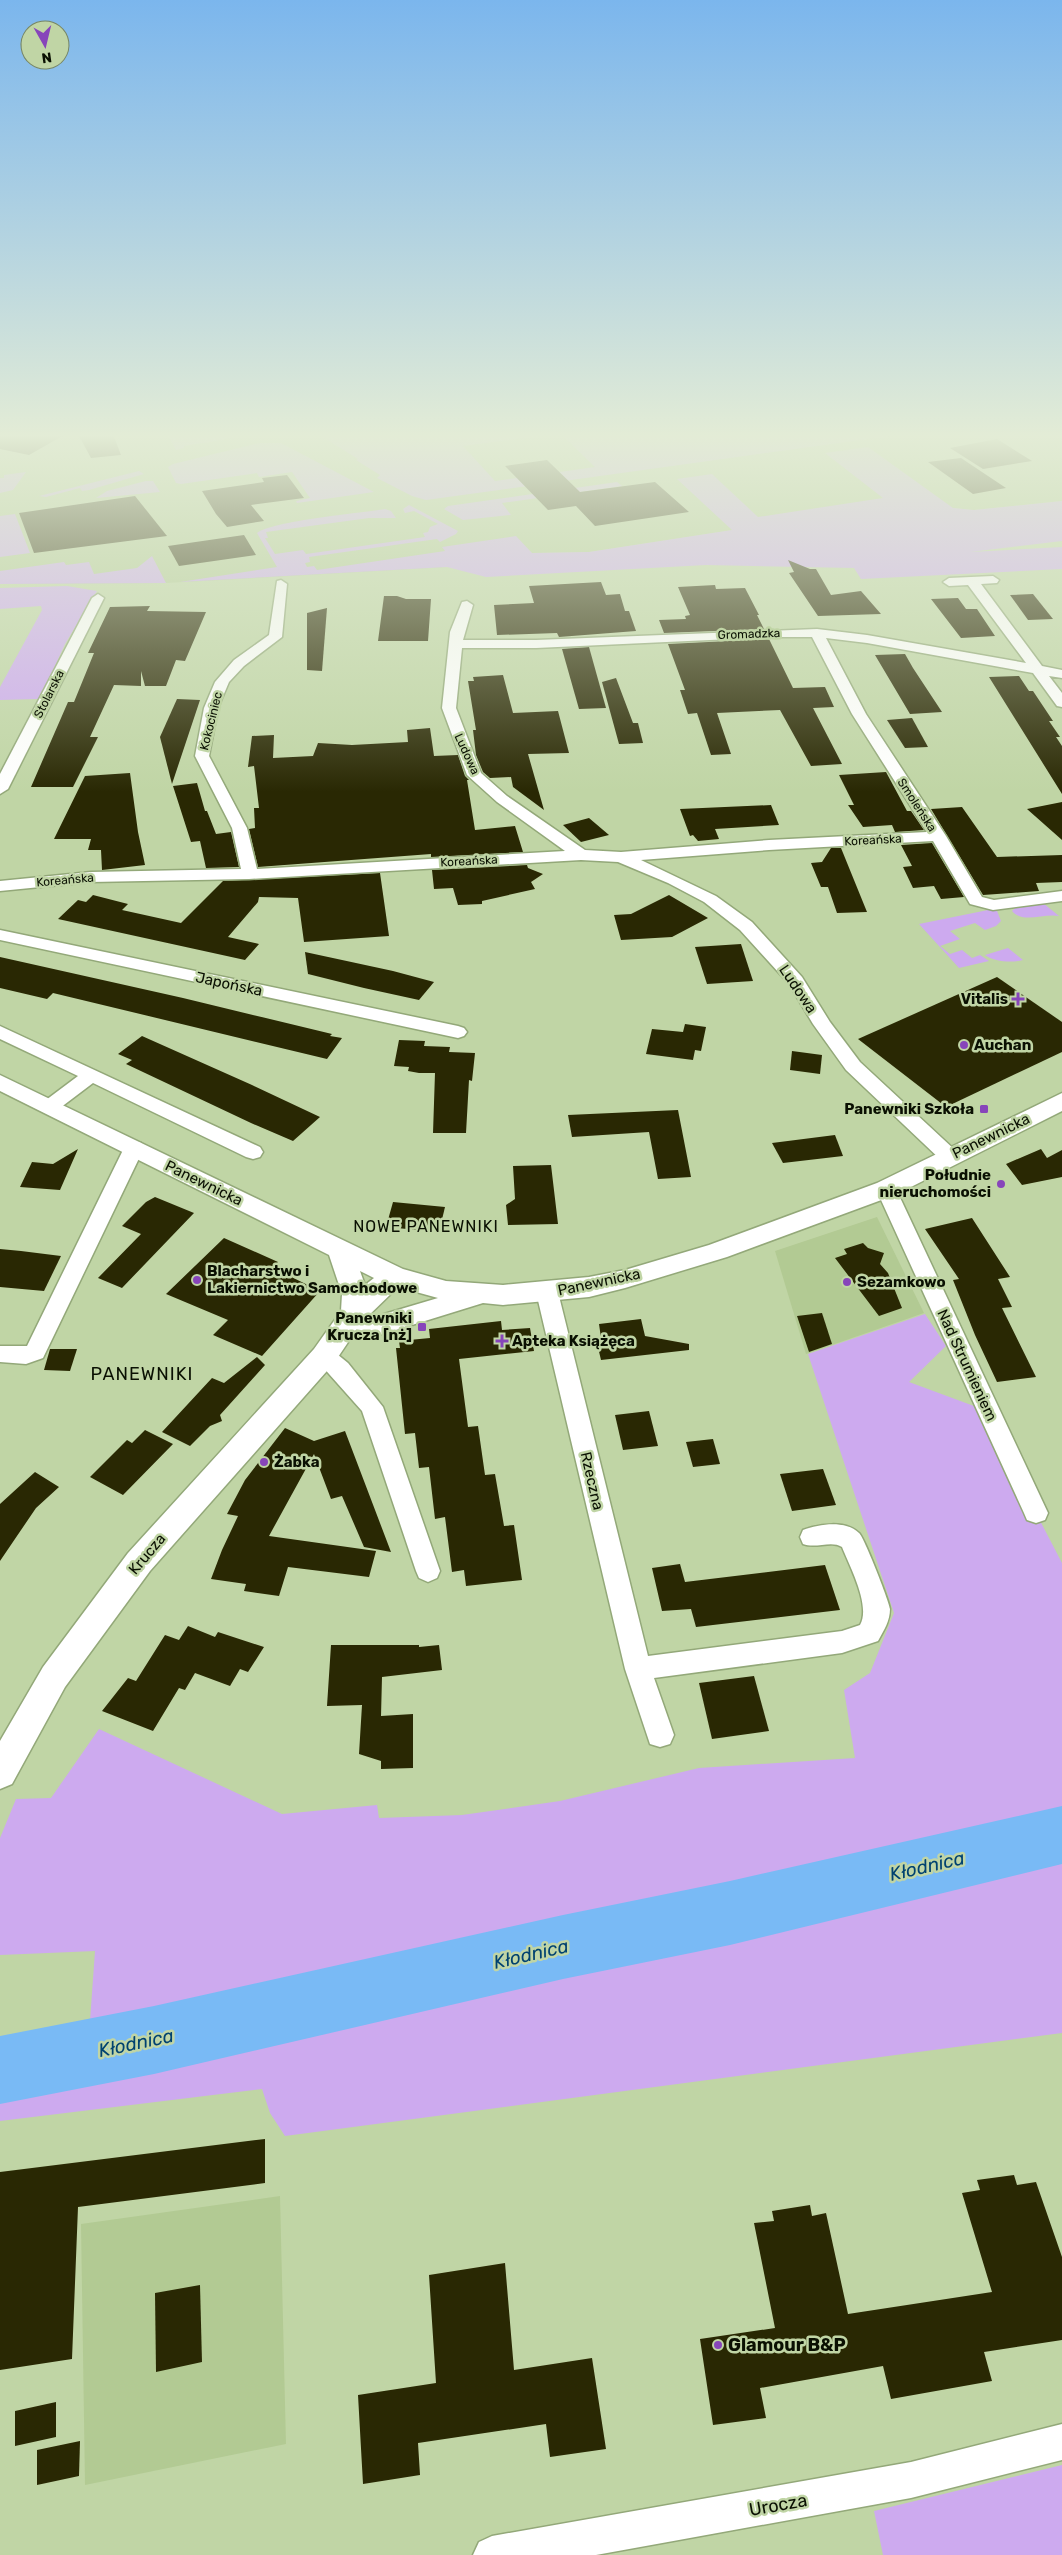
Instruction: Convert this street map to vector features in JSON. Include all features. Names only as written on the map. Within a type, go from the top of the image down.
[{"type":"street","points":[[949,582],[993,580]]},
{"type":"street","points":[[972,581],[1062,703]]},
{"type":"street","name":"Kokociniec","points":[[249,874],[247,852],[227,799],[202,756],[210,718],[221,682],[232,670],[275,637],[281,584]]},
{"type":"street","name":"Stolarska","points":[[0,789],[98,598]]},
{"type":"street","name":"Ludowa","points":[[467,605],[457,632],[448,708],[474,775],[502,799],[581,855]]},
{"type":"street","name":"Gromadzka","points":[[457,644],[536,644],[774,633],[817,633],[867,639],[1062,674]]},
{"type":"street","name":"Smoleńska","points":[[817,633],[859,714],[938,836],[976,900],[994,905],[1062,896]]},
{"type":"street","name":"Koreańska","points":[[0,886],[116,876],[249,874],[581,855],[621,857],[769,845],[938,836]]},
{"type":"street","name":"Ludowa","points":[[621,857],[674,880],[710,899],[746,926],[796,981],[822,1024],[853,1066],[949,1156]]},
{"type":"street","name":"Japońska","points":[[0,935],[458,1032]]},
{"type":"street","points":[[0,1032],[253,1152]]},
{"type":"street","points":[[49,1106],[92,1075]]},
{"type":"street","name":"Panewnicka","points":[[0,1082],[401,1279],[446,1291],[504,1295],[589,1287],[625,1279],[709,1254],[886,1189],[1062,1101]]},
{"type":"street","points":[[0,1354],[26,1356],[35,1352],[134,1148]]},
{"type":"street","name":"Nad Strumieniem","points":[[886,1189],[1036,1513]]},
{"type":"street","points":[[341,1251],[362,1320],[485,1294]]},
{"type":"street","name":"Krucza","points":[[0,1773],[54,1677],[139,1562],[324,1356],[361,1336],[362,1320],[401,1279]]},
{"type":"street","name":"Rzeczna","points":[[547,1292],[638,1669],[660,1735]]},
{"type":"street","points":[[324,1356],[340,1369],[372,1407],[428,1571]]},
{"type":"street","points":[[638,1669],[842,1642],[869,1634],[876,1621],[877,1606],[852,1541],[844,1535],[836,1534],[812,1537]]},
{"type":"street","name":"Urocza","points":[[492,2555],[911,2480],[1062,2442]]},
{"type":"shaded area","points":[[0,553],[531,553],[447,567],[166,583],[0,584]]},
{"type":"shaded area","points":[[0,553],[28,553],[0,557]]},
{"type":"shaded area","points":[[269,553],[336,553],[309,557],[310,562],[305,563],[307,567],[314,566],[317,570],[430,553],[1062,553],[1062,569],[861,579],[854,568],[706,565],[486,577],[447,567],[180,582],[277,567]]},
{"type":"shaded area","points":[[152,556],[166,583],[0,584],[0,571],[64,562],[66,565],[89,562],[94,574],[137,568]]},
{"type":"shaded area","points":[[67,586],[97,591],[65,644],[40,699],[0,700],[0,687],[42,610],[41,606],[0,609],[0,588]]},
{"type":"shaded area","points":[[1043,903],[1059,916],[1028,918],[1017,915],[1012,911],[1017,906]]},
{"type":"shaded area","points":[[993,909],[997,911],[1001,921],[996,926],[985,930],[975,923],[950,931],[960,939],[940,946],[950,954],[962,950],[972,958],[980,955],[989,961],[959,968],[919,924]]},
{"type":"shaded area","points":[[1008,948],[1023,960],[1004,961],[985,955]]},
{"type":"shaded area","name":"Sezamkowo","points":[[877,1217],[924,1313],[806,1354],[775,1251]]},
{"type":"shaded area","points":[[925,1314],[946,1346],[909,1382],[982,1409],[1062,1563],[1062,1823],[89,2035],[95,1951],[0,1955],[0,1838],[16,1799],[51,1798],[99,1729],[282,1814],[377,1805],[379,1818],[462,1815],[560,1801],[699,1768],[855,1758],[844,1690],[870,1673],[894,1613],[808,1354]]},
{"type":"shaded area","points":[[1062,1847],[1062,2033],[285,2136],[270,2113],[262,2089],[0,2121],[0,2082],[148,2054]]},
{"type":"shaded area","points":[[280,2196],[286,2444],[85,2485],[81,2224]]},
{"type":"shaded area","points":[[1062,2465],[1062,2555],[883,2555],[874,2511]]},
{"type":"building","points":[[172,553],[255,553],[256,555],[179,566]]},
{"type":"building","points":[[788,560],[810,569],[816,569],[831,595],[861,591],[881,614],[818,616],[789,573],[794,572]]},
{"type":"building","points":[[601,582],[606,595],[620,594],[625,611],[629,611],[636,631],[559,637],[557,633],[497,635],[494,605],[534,603],[529,586]]},
{"type":"building","points":[[715,585],[716,589],[745,588],[764,629],[664,633],[659,620],[686,619],[685,616],[690,615],[678,587]]},
{"type":"building","points":[[1033,594],[1053,619],[1028,620],[1010,595]]},
{"type":"building","points":[[384,596],[397,596],[406,599],[431,599],[428,641],[378,641]]},
{"type":"building","points":[[958,598],[966,609],[977,609],[995,636],[961,638],[931,599]]},
{"type":"building","points":[[150,606],[147,611],[206,612],[185,661],[176,660],[166,686],[145,686],[141,671],[141,686],[114,685],[90,737],[98,737],[73,787],[31,787],[68,702],[74,702],[94,653],[88,653],[110,607]]},
{"type":"building","points":[[327,608],[322,671],[307,670],[307,613]]},
{"type":"building","points":[[769,639],[793,688],[825,687],[834,707],[813,708],[842,764],[811,766],[780,710],[717,713],[731,754],[711,755],[697,713],[688,714],[680,690],[685,690],[668,644]]},
{"type":"building","points":[[589,647],[606,708],[579,709],[562,649]]},
{"type":"building","points":[[905,654],[942,712],[910,714],[875,655]]},
{"type":"building","points":[[503,675],[513,713],[558,711],[569,753],[528,754],[544,810],[513,787],[511,777],[490,778],[483,772],[476,755],[473,730],[476,730],[468,681],[474,681],[473,677]]},
{"type":"building","points":[[1019,676],[1029,691],[1033,691],[1053,721],[1049,721],[1060,737],[1056,737],[1062,746],[1062,794],[989,677]]},
{"type":"building","points":[[616,678],[633,723],[638,723],[643,743],[619,744],[602,682]]},
{"type":"building","points":[[177,699],[200,700],[172,784],[160,737]]},
{"type":"building","points":[[912,718],[928,747],[905,748],[887,720]]},
{"type":"building","points":[[430,728],[434,756],[458,755],[465,776],[469,780],[467,780],[475,830],[515,826],[523,852],[431,857],[431,854],[258,867],[249,829],[255,828],[254,808],[259,808],[254,766],[248,767],[252,736],[274,735],[273,758],[313,756],[318,743],[352,745],[408,742],[407,730]]},
{"type":"building","points":[[886,772],[907,811],[911,811],[924,830],[895,832],[892,825],[863,827],[848,805],[854,805],[839,775]]},
{"type":"building","points":[[130,773],[138,832],[145,865],[102,870],[101,850],[88,850],[91,839],[54,839],[85,776]]},
{"type":"building","points":[[197,783],[205,811],[207,811],[216,834],[231,832],[239,867],[206,868],[200,841],[191,842],[173,786]]},
{"type":"building","points":[[1062,802],[1062,840],[1027,809]]},
{"type":"building","points":[[771,805],[779,825],[715,829],[719,839],[698,841],[693,835],[690,836],[680,809]]},
{"type":"building","points":[[962,807],[997,857],[1062,855],[1062,882],[1036,883],[1039,891],[983,895],[931,809]]},
{"type":"building","points":[[589,818],[609,835],[581,842],[563,825]]},
{"type":"building","points":[[932,843],[964,897],[941,899],[934,886],[913,888],[903,867],[912,866],[901,845]]},
{"type":"building","points":[[831,848],[841,848],[867,912],[837,913],[828,887],[821,887],[811,863],[822,862]]},
{"type":"building","points":[[527,865],[528,868],[543,874],[531,882],[535,889],[482,901],[482,904],[458,905],[453,888],[434,889],[432,870]]},
{"type":"building","points":[[380,873],[389,936],[304,942],[298,898],[259,897],[258,902],[228,937],[259,944],[245,960],[58,919],[78,900],[86,902],[93,895],[128,904],[122,910],[181,923],[223,881]]},
{"type":"building","points":[[669,895],[708,918],[672,937],[621,940],[614,915],[631,914]]},
{"type":"building","points":[[741,944],[753,981],[707,984],[695,947]]},
{"type":"building","points":[[305,952],[434,982],[419,1000],[364,988],[308,974]]},
{"type":"building","points":[[0,957],[183,998],[342,1038],[327,1059],[53,993],[47,999],[0,988]]},
{"type":"building","name":"Auchan","points":[[997,977],[1062,1022],[1062,1052],[946,1107],[858,1039]]},
{"type":"building","points":[[685,1024],[706,1027],[701,1051],[695,1050],[693,1060],[646,1054],[652,1029],[683,1032]]},
{"type":"building","points":[[142,1036],[320,1117],[293,1141],[251,1123],[126,1064],[132,1060],[118,1054]]},
{"type":"building","points":[[399,1040],[425,1041],[424,1046],[450,1047],[449,1052],[475,1053],[472,1081],[469,1080],[466,1133],[433,1133],[435,1073],[419,1073],[408,1071],[409,1067],[394,1066]]},
{"type":"building","points":[[792,1051],[822,1055],[820,1074],[790,1070]]},
{"type":"building","points":[[678,1110],[691,1177],[658,1179],[649,1132],[572,1137],[568,1115]]},
{"type":"building","points":[[835,1135],[843,1156],[783,1163],[772,1143]]},
{"type":"building","points":[[78,1149],[60,1190],[20,1187],[32,1162],[53,1164]]},
{"type":"building","points":[[1041,1149],[1047,1158],[1062,1150],[1062,1177],[1022,1185],[1006,1164]]},
{"type":"building","points":[[551,1165],[558,1224],[508,1225],[506,1205],[515,1199],[513,1166]]},
{"type":"building","points":[[155,1197],[194,1213],[122,1288],[98,1278],[141,1234],[122,1226],[146,1202]]},
{"type":"building","points":[[393,1202],[445,1207],[439,1232],[386,1227]]},
{"type":"building","points":[[972,1218],[1010,1277],[998,1279],[1012,1307],[1002,1308],[1036,1377],[997,1382],[975,1335],[953,1280],[959,1279],[925,1229]]},
{"type":"building","points":[[224,1238],[278,1262],[273,1268],[320,1291],[262,1356],[213,1335],[228,1320],[166,1294]]},
{"type":"building","points":[[863,1243],[868,1248],[884,1253],[880,1264],[888,1273],[902,1308],[879,1316],[835,1258],[847,1254],[844,1249]]},
{"type":"building","points":[[0,1249],[61,1256],[44,1291],[0,1287]]},
{"type":"building","points":[[822,1313],[832,1344],[809,1352],[797,1316]]},
{"type":"building","points":[[641,1319],[645,1336],[689,1344],[689,1350],[601,1360],[596,1339],[601,1338],[599,1324]]},
{"type":"building","points":[[501,1321],[502,1330],[530,1328],[534,1351],[459,1359],[468,1427],[478,1426],[485,1475],[495,1474],[504,1526],[514,1525],[522,1580],[466,1586],[464,1570],[452,1572],[445,1517],[435,1519],[429,1467],[419,1468],[415,1433],[405,1434],[396,1348],[400,1348],[399,1341],[430,1338],[429,1329]]},
{"type":"building","points":[[50,1349],[77,1349],[70,1371],[44,1370]]},
{"type":"building","points":[[257,1357],[265,1365],[220,1415],[222,1421],[210,1426],[190,1446],[162,1432],[212,1378],[224,1383]]},
{"type":"building","points":[[649,1411],[658,1446],[623,1450],[615,1415]]},
{"type":"building","points":[[285,1428],[314,1441],[345,1431],[391,1552],[364,1547],[342,1496],[331,1499],[314,1454],[269,1536],[376,1551],[369,1577],[288,1567],[279,1596],[244,1591],[246,1584],[211,1579],[238,1516],[227,1514],[245,1480]]},
{"type":"building","points":[[145,1430],[173,1444],[123,1495],[90,1477],[127,1440],[132,1443]]},
{"type":"building","points":[[713,1439],[720,1464],[693,1467],[686,1442]]},
{"type":"building","points":[[823,1469],[836,1505],[792,1511],[780,1474]]},
{"type":"building","points":[[35,1472],[59,1487],[36,1508],[0,1561],[0,1504]]},
{"type":"building","points":[[680,1564],[685,1582],[825,1565],[840,1610],[696,1627],[691,1609],[662,1611],[652,1568]]},
{"type":"building","points":[[188,1626],[215,1637],[218,1632],[264,1647],[248,1672],[240,1669],[230,1686],[195,1673],[185,1690],[179,1688],[153,1731],[102,1711],[128,1678],[136,1681],[165,1635],[179,1640]]},
{"type":"building","points":[[331,1645],[419,1645],[419,1647],[439,1645],[442,1670],[382,1677],[381,1716],[413,1714],[413,1768],[381,1769],[381,1761],[359,1754],[362,1705],[327,1706]]},
{"type":"building","points":[[754,1676],[769,1731],[712,1739],[699,1683]]},
{"type":"building","points":[[265,2139],[265,2183],[78,2207],[72,2359],[0,2370],[0,2172]]},
{"type":"building","points":[[1014,2175],[1017,2185],[1036,2182],[1062,2257],[1062,2340],[984,2352],[992,2381],[891,2399],[883,2366],[760,2388],[766,2418],[713,2425],[700,2339],[775,2328],[754,2223],[774,2221],[772,2211],[810,2205],[812,2216],[826,2213],[848,2314],[992,2292],[962,2193],[980,2190],[977,2180]]},
{"type":"building","points":[[505,2263],[514,2370],[592,2358],[606,2449],[550,2457],[546,2424],[418,2443],[420,2475],[363,2484],[358,2395],[436,2383],[429,2275]]},
{"type":"building","points":[[200,2285],[202,2362],[156,2372],[155,2293]]},
{"type":"building","points":[[56,2402],[56,2437],[15,2446],[15,2411]]},
{"type":"building","points":[[80,2441],[79,2476],[37,2485],[37,2450]]},
{"type":"waterway","name":"Kłodnica","points":[[0,2070],[154,2040],[563,1947],[730,1913],[1062,1835]]},
{"type":"waterway","points":[[729,1936],[730,1913]]},
{"type":"place","name":"Vitalis","points":[[1018,999]]},
{"type":"place","name":"Auchan","points":[[964,1045]]},
{"type":"place","name":"Panewniki Szkoła","points":[[984,1109]]},
{"type":"place","name":"Południe nieruchomości","points":[[1001,1184]]},
{"type":"place","name":"Blacharstwo i Lakiernictwo Samochodowe","points":[[197,1280]]},
{"type":"place","name":"Sezamkowo","points":[[847,1282]]},
{"type":"place","name":"Panewniki Krucza [nż]","points":[[422,1327]]},
{"type":"place","name":"Apteka Książęca","points":[[502,1341]]},
{"type":"place","name":"Żabka","points":[[264,1462]]},
{"type":"place","name":"Glamour B&P","points":[[718,2345]]},
{"type":"district","name":"NOWE PANEWNIKI","points":[[426,1226]]},
{"type":"district","name":"PANEWNIKI","points":[[142,1374]]}]
